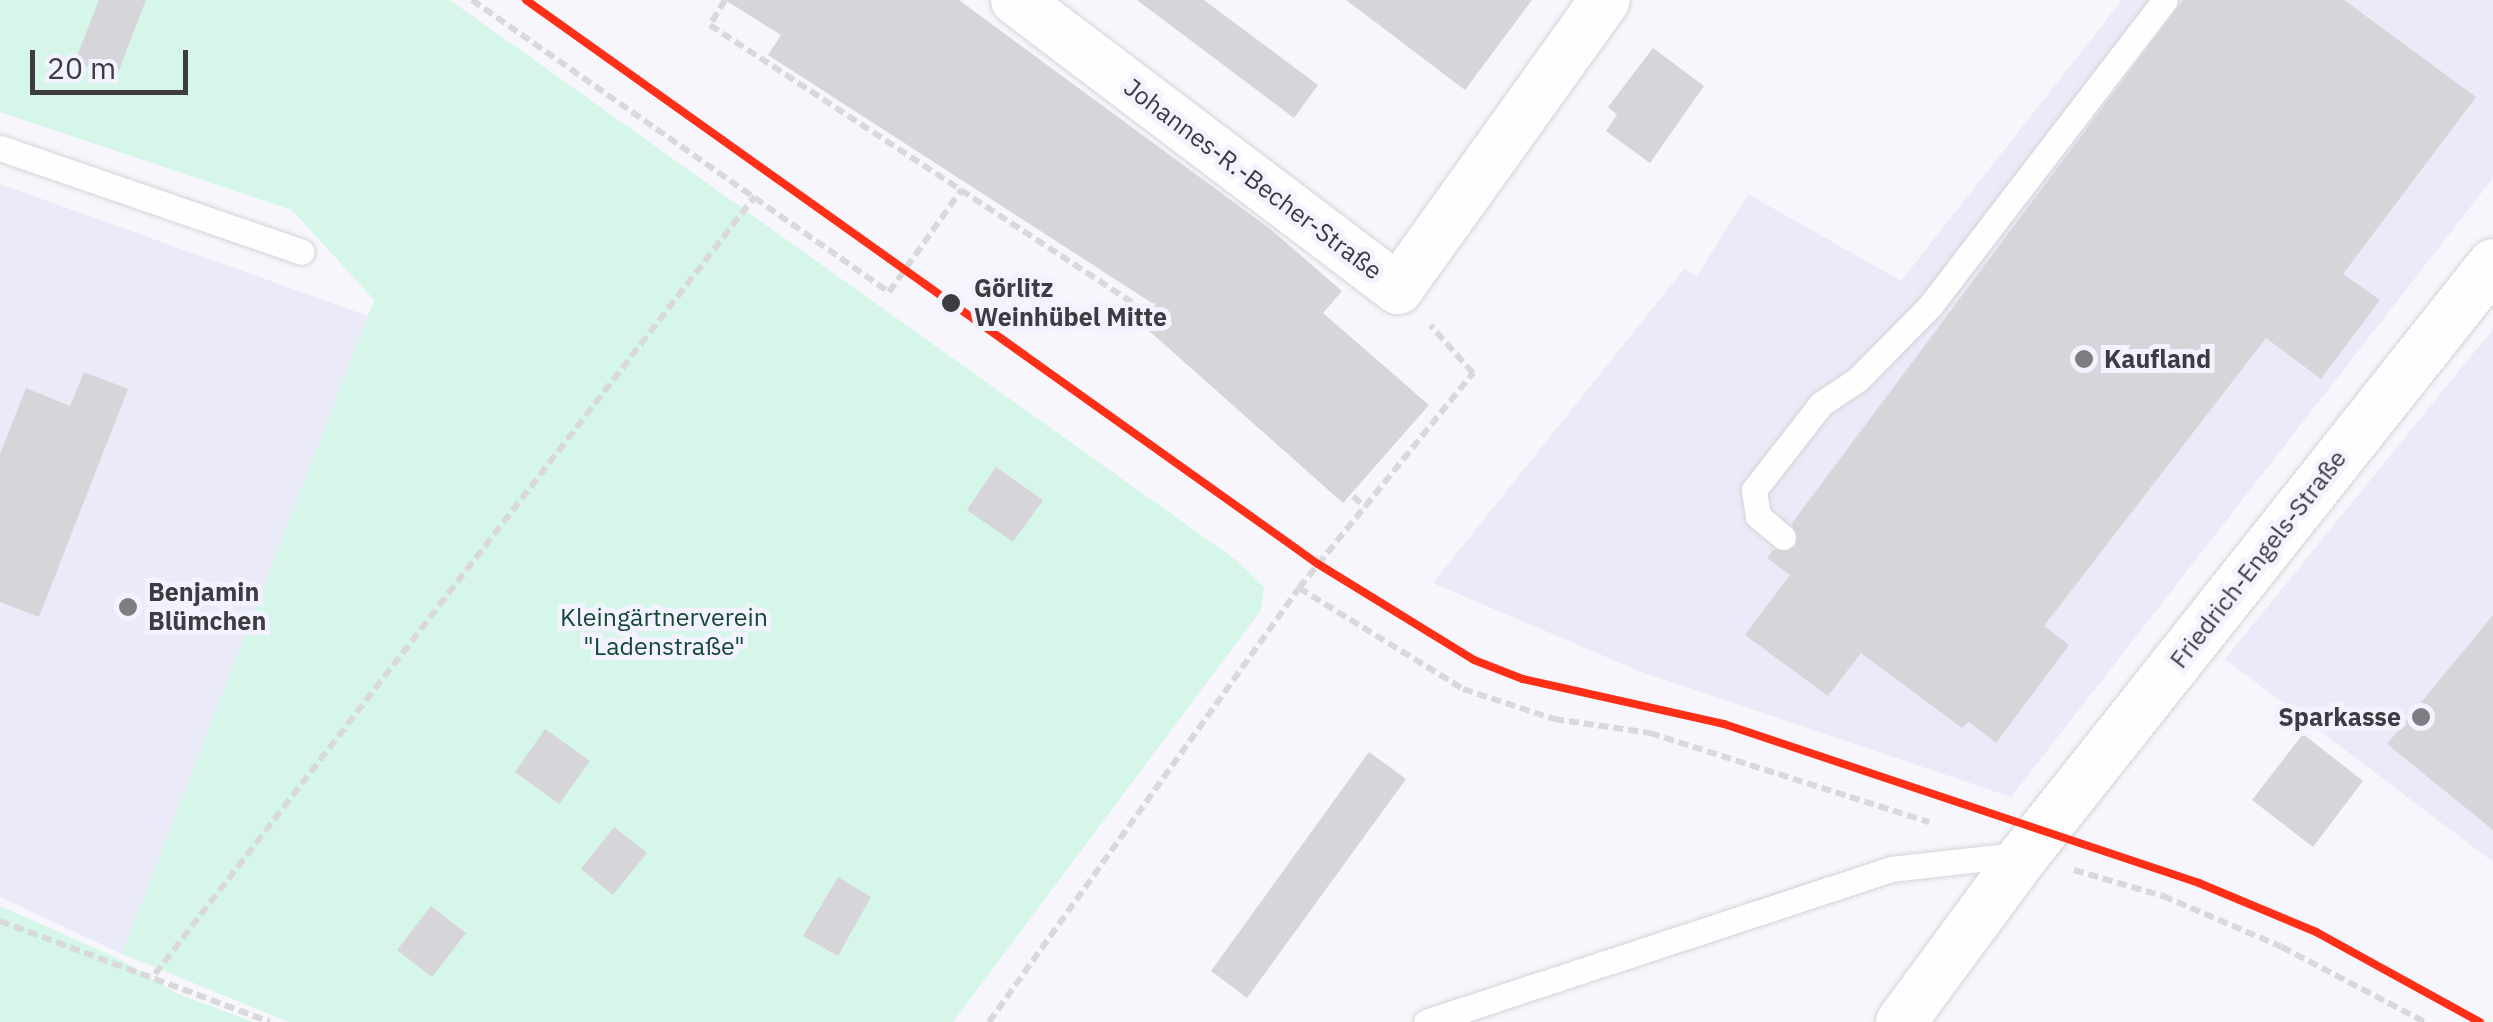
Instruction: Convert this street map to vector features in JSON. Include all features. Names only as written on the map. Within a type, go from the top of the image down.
[{"type":"street","name":"Johannes-R.-Becher-Straße","points":[[1016,0],[1398,289],[1605,0]]},
{"type":"street","name":"Friedrich-Engels-Straße","points":[[1902,1022],[2025,854],[2493,264]]},
{"type":"lane","points":[[1782,537],[1758,516],[1754,490],[1821,404],[1866,372],[1930,306],[2165,0]]},
{"type":"lane","points":[[0,148],[302,252]]},
{"type":"lane","points":[[1426,1022],[1891,869],[2025,854]]},
{"type":"path","points":[[472,0],[889,292],[962,189]]},
{"type":"path","points":[[726,0],[710,25],[1145,311]]},
{"type":"path","points":[[155,974],[755,196]]},
{"type":"path","points":[[989,1022],[1299,588],[1473,373],[1398,289]]},
{"type":"path","points":[[1353,496],[1365,507]]},
{"type":"path","points":[[1299,588],[1463,690],[1554,719],[1650,733],[1936,825]]},
{"type":"path","points":[[2025,854],[2163,896],[2282,947],[2425,1022]]},
{"type":"path","points":[[0,921],[155,974],[270,1022]]},
{"type":"shaded area","points":[[2122,0],[2493,0],[2493,178],[2011,797],[1639,671],[1433,583],[1684,269],[1697,276],[1748,194],[1901,281]]},
{"type":"shaded area","name":"Benjamin Blümchen","points":[[0,184],[368,316],[122,954],[0,897]]},
{"type":"shaded area","points":[[2493,329],[2493,862],[2225,659]]},
{"type":"green space","name":"Kleingärtnerverein \"Ladenstraße\"","points":[[0,0],[450,0],[1236,560],[1264,587],[1261,610],[953,1022],[289,1022],[122,954],[374,300],[292,210],[0,112]]},
{"type":"green space","points":[[0,906],[117,958],[176,993],[253,1022],[0,1022]]},
{"type":"building","points":[[99,0],[146,0],[116,78],[75,61]]},
{"type":"building","points":[[725,0],[959,0],[1269,228],[1342,291],[1323,313],[1429,405],[1343,503],[1139,322],[1155,305],[768,55],[781,35]]},
{"type":"building","points":[[1137,0],[1204,0],[1318,85],[1294,118]]},
{"type":"building","points":[[1346,0],[1532,0],[1465,90]]},
{"type":"building","name":"Kaufland","points":[[2183,0],[2344,0],[2476,97],[2343,274],[2380,300],[2321,379],[2266,338],[2044,626],[2069,645],[1996,743],[1969,722],[1962,728],[1861,653],[1828,696],[1745,635],[1790,575],[1767,558],[1773,550],[1796,547],[1792,523]]},
{"type":"building","points":[[1653,48],[1704,86],[1650,163],[1606,131],[1617,115],[1608,107]]},
{"type":"building","points":[[84,372],[128,389],[39,617],[0,602],[0,454],[26,388],[70,406]]},
{"type":"building","points":[[996,467],[1043,500],[1013,542],[967,510]]},
{"type":"building","points":[[2493,615],[2493,830],[2387,744]]},
{"type":"building","points":[[545,729],[590,761],[559,804],[515,772]]},
{"type":"building","points":[[2303,734],[2363,781],[2313,847],[2252,800]]},
{"type":"building","points":[[1369,752],[1406,779],[1247,998],[1211,971]]},
{"type":"building","points":[[614,827],[647,853],[613,895],[581,869]]},
{"type":"building","points":[[838,877],[871,897],[838,956],[803,936]]},
{"type":"building","points":[[431,906],[466,933],[432,977],[397,950]]},
{"type":"transit line","points":[[526,0],[1318,564],[1474,660],[1523,679],[1724,724],[2199,883],[2316,932],[2480,1022]]},
{"type":"place","name":"Görlitz Weinhübel Mitte","points":[[951,303]]},
{"type":"place","name":"Kaufland","points":[[2084,359]]},
{"type":"place","name":"Benjamin Blümchen","points":[[128,607]]},
{"type":"place","name":"Sparkasse","points":[[2421,717]]}]
